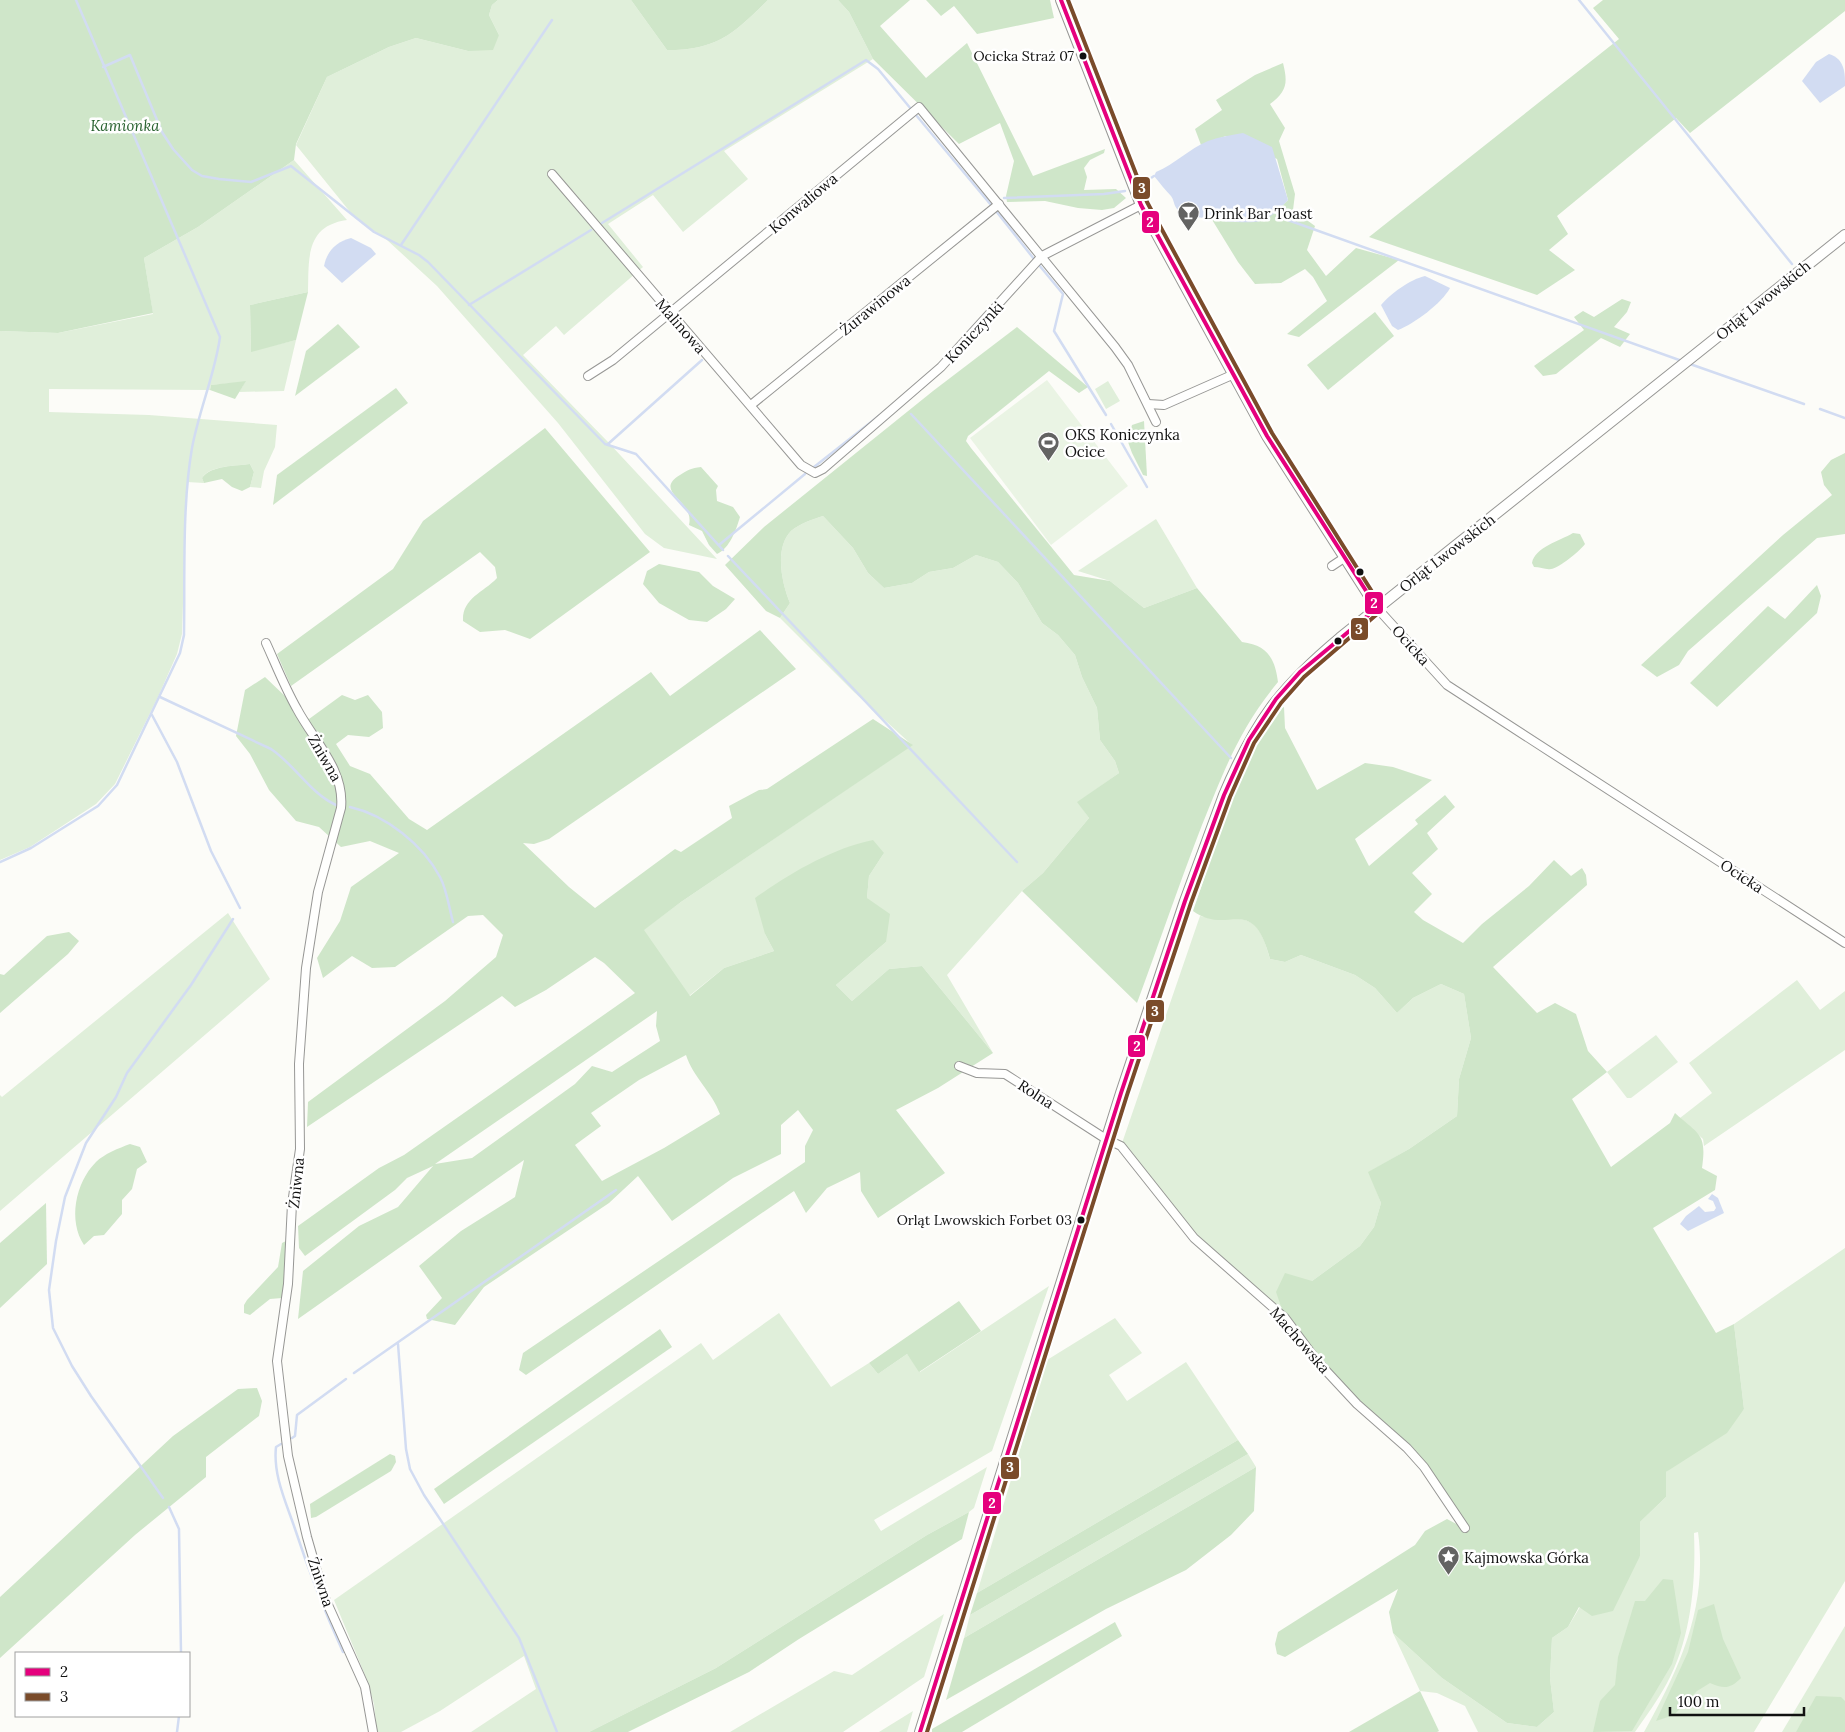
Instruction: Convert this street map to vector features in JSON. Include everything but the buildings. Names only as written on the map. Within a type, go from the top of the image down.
[{"type":"street","name":"Ocicka","points":[[1061,0],[1141,206],[1267,436],[1377,608],[1447,685],[1845,943]]},
{"type":"street","name":"Konwaliowa","points":[[588,376],[613,360],[670,314],[919,106],[999,204]]},
{"type":"street","name":"Malinowa","points":[[552,174],[801,465],[815,473]]},
{"type":"street","points":[[999,204],[1115,347],[1148,404],[1156,422]]},
{"type":"street","name":"Żurawinowa","points":[[751,405],[999,204]]},
{"type":"street","name":"Koniczynki","points":[[815,473],[823,469],[941,367],[1042,256],[1141,206]]},
{"type":"street","name":"Orląt Lwowskich","points":[[920,1732],[1106,1139],[1196,870],[1224,795],[1249,740],[1276,699],[1300,672],[1377,608],[1845,235]]},
{"type":"street","points":[[1148,404],[1164,405],[1232,375]]},
{"type":"street","points":[[1332,566],[1344,558]]},
{"type":"street","name":"Żniwna","points":[[266,643],[297,710],[338,776],[342,797],[341,808],[318,892],[306,968],[299,1064],[300,1149],[292,1204],[288,1277],[277,1361],[288,1456],[301,1513],[324,1596],[365,1687],[373,1732]]},
{"type":"street","name":"Rolna","points":[[959,1066],[977,1072],[1005,1074],[1106,1139]]},
{"type":"street","name":"Machowska","points":[[1106,1139],[1121,1146],[1194,1238],[1285,1318],[1317,1362],[1357,1404],[1407,1448],[1424,1467],[1466,1528]]},
{"type":"green space","name":"Kamionka","points":[[0,0],[498,0],[492,5],[489,15],[499,35],[493,50],[468,51],[416,38],[389,47],[327,77],[296,144],[294,160],[198,227],[144,258],[153,313],[58,333],[0,331]]},
{"type":"green space","points":[[498,0],[631,0],[667,50],[700,47],[712,43],[735,30],[768,0],[838,0],[849,12],[873,59],[724,151],[748,179],[683,232],[653,195],[608,224],[643,267],[564,335],[556,326],[523,355],[608,442],[717,559],[664,548],[645,534],[558,423],[437,286],[387,240],[355,218],[296,145],[327,77],[389,47],[416,38],[468,51],[499,35],[489,15],[492,5]]},
{"type":"green space","points":[[631,0],[768,0],[735,30],[712,43],[700,47],[667,50]]},
{"type":"green space","points":[[838,0],[910,0],[880,26],[926,78],[967,43],[1033,176],[1105,149],[1104,153],[1090,160],[1084,168],[1087,177],[1084,190],[1116,189],[1126,198],[1114,208],[1102,210],[1078,208],[1045,201],[1007,202],[1006,196],[1014,161],[1000,123],[959,144],[873,59],[849,12]]},
{"type":"green space","points":[[926,0],[1050,0],[1054,18],[977,34],[954,6],[941,16]]},
{"type":"green space","points":[[1603,0],[1845,0],[1845,11],[1690,133],[1676,118],[1557,216],[1568,234],[1549,250],[1575,270],[1537,295],[1369,237],[1619,39],[1593,8]]},
{"type":"green space","points":[[1283,63],[1285,86],[1280,95],[1270,104],[1285,128],[1279,141],[1295,194],[1293,210],[1315,226],[1307,250],[1326,276],[1356,248],[1399,260],[1299,337],[1287,334],[1327,301],[1313,277],[1305,269],[1281,283],[1255,284],[1238,262],[1211,218],[1252,221],[1260,220],[1277,210],[1288,200],[1277,159],[1226,136],[1201,145],[1195,129],[1222,110],[1216,100],[1255,75]]},
{"type":"green space","points":[[294,160],[347,220],[333,223],[323,229],[316,237],[310,256],[308,292],[250,305],[251,351],[296,340],[284,391],[239,392],[245,382],[211,385],[210,390],[49,389],[49,412],[149,415],[277,425],[275,447],[264,471],[261,488],[250,487],[254,472],[250,464],[217,468],[202,478],[204,483],[187,482],[182,634],[177,654],[158,697],[115,784],[96,804],[30,847],[0,860],[0,331],[58,333],[153,314],[144,258],[198,227]]},
{"type":"green space","points":[[308,292],[296,340],[251,352],[250,305]]},
{"type":"green space","points":[[1622,299],[1631,302],[1627,312],[1614,327],[1630,334],[1620,347],[1601,338],[1556,374],[1543,376],[1534,366],[1584,330],[1574,317],[1583,311],[1594,317]]},
{"type":"green space","points":[[1375,312],[1394,336],[1328,390],[1307,365]]},
{"type":"green space","points":[[338,324],[360,347],[295,396],[306,351]]},
{"type":"green space","points":[[1017,327],[1088,387],[1079,393],[1049,371],[968,436],[966,441],[971,448],[1074,575],[1110,581],[1144,608],[1197,588],[1242,642],[1258,646],[1268,654],[1277,674],[1278,682],[1264,699],[1243,733],[1218,786],[1137,1003],[1022,891],[1043,873],[1089,818],[1077,802],[1119,773],[1115,761],[1100,740],[1097,708],[1082,677],[1075,655],[1058,635],[1042,623],[1018,583],[998,562],[976,555],[953,568],[929,572],[912,583],[884,588],[868,573],[853,548],[823,516],[798,526],[786,538],[781,556],[781,566],[784,586],[790,603],[780,618],[766,611],[725,565],[764,527],[933,391]]},
{"type":"green space","name":"OKS Koniczynka Ocice","points":[[1047,380],[1128,486],[1051,545],[970,438]]},
{"type":"green space","points":[[246,381],[235,399],[210,390],[211,385]]},
{"type":"green space","points":[[1108,381],[1120,401],[1106,409],[1095,389]]},
{"type":"green space","points":[[396,388],[408,403],[273,505],[277,475]]},
{"type":"green space","points":[[1144,421],[1147,476],[1143,475],[1128,442],[1132,425]]},
{"type":"green space","points":[[545,428],[650,552],[530,639],[505,630],[480,632],[463,621],[466,607],[470,601],[497,578],[495,567],[480,552],[291,686],[277,654],[393,569],[423,521]]},
{"type":"green space","points":[[1845,453],[1845,534],[1817,538],[1688,651],[1679,665],[1657,677],[1641,665],[1783,535],[1832,495],[1824,485],[1821,472],[1831,460]]},
{"type":"green space","points":[[250,464],[254,472],[250,487],[242,491],[232,487],[222,479],[204,483],[202,478],[217,468]]},
{"type":"green space","points":[[701,467],[718,486],[716,490],[717,501],[733,507],[740,517],[726,548],[717,554],[709,545],[702,531],[689,525],[689,516],[686,509],[672,492],[670,486],[680,475],[690,469]]},
{"type":"green space","points":[[823,516],[853,548],[868,573],[884,588],[912,583],[929,572],[953,568],[976,555],[998,562],[1018,583],[1042,623],[1058,635],[1075,655],[1082,677],[1097,708],[1100,740],[1115,761],[1119,773],[1078,802],[1089,818],[1043,873],[1022,891],[947,975],[993,1053],[922,966],[889,969],[852,1001],[836,985],[886,942],[867,898],[869,876],[884,853],[765,934],[774,951],[724,968],[689,996],[643,930],[681,902],[912,745],[854,692],[780,618],[790,603],[784,586],[781,566],[781,556],[786,538],[798,526]]},
{"type":"green space","points":[[1156,519],[1197,588],[1144,608],[1110,581],[1078,571]]},
{"type":"green space","points":[[1573,533],[1580,534],[1585,544],[1574,555],[1555,568],[1534,567],[1532,563],[1538,553]]},
{"type":"green space","points":[[659,564],[699,572],[713,586],[735,599],[726,609],[707,622],[689,620],[659,603],[643,584],[647,571]]},
{"type":"green space","points":[[1817,585],[1821,596],[1817,613],[1717,707],[1690,683],[1768,606],[1785,619]]},
{"type":"green space","points":[[760,630],[796,669],[549,839],[534,844],[523,843],[569,887],[595,908],[675,849],[681,852],[732,818],[729,806],[759,790],[767,789],[873,719],[913,745],[681,902],[644,930],[690,996],[724,968],[774,951],[765,934],[755,898],[811,863],[841,849],[873,840],[884,853],[869,876],[867,898],[890,914],[886,942],[836,985],[852,1001],[889,969],[922,966],[993,1053],[938,1088],[896,1110],[945,1173],[878,1218],[861,1191],[860,1172],[827,1188],[806,1213],[794,1191],[526,1375],[519,1370],[523,1353],[805,1162],[805,1146],[813,1130],[798,1110],[781,1125],[781,1154],[733,1178],[672,1221],[638,1176],[609,1203],[484,1287],[455,1325],[427,1319],[426,1315],[442,1298],[419,1266],[461,1231],[515,1197],[524,1160],[298,1319],[303,1271],[359,1226],[398,1207],[433,1166],[407,1178],[395,1190],[305,1256],[299,1248],[298,1226],[379,1168],[404,1155],[635,993],[604,963],[595,957],[546,990],[515,1007],[502,996],[307,1127],[308,1102],[445,1001],[496,957],[503,935],[483,915],[468,916],[395,967],[372,968],[352,956],[323,978],[317,958],[340,921],[351,887],[399,853],[370,841],[341,847],[319,827],[296,821],[269,790],[250,754],[236,736],[245,690],[265,677],[309,719],[342,695],[355,700],[368,695],[382,712],[383,728],[369,737],[348,735],[336,744],[350,766],[370,774],[409,819],[427,830],[651,672],[670,696]],"holes":[[[657,1011],[656,1026],[660,1041],[612,1072],[592,1066],[575,1084],[472,1158],[435,1164]],[[686,1055],[720,1114],[664,1148],[602,1181],[575,1145],[601,1126],[591,1113],[639,1080]]]},
{"type":"green space","points":[[1284,707],[1285,728],[1317,790],[1365,763],[1393,767],[1432,780],[1355,839],[1369,866],[1418,824],[1415,820],[1445,795],[1455,807],[1427,833],[1438,849],[1412,873],[1432,894],[1414,912],[1423,920],[1463,943],[1482,924],[1529,886],[1554,860],[1571,876],[1582,868],[1586,875],[1587,885],[1493,967],[1537,1013],[1555,1003],[1576,1014],[1588,1051],[1607,1072],[1572,1099],[1611,1167],[1670,1123],[1675,1113],[1695,1131],[1702,1141],[1702,1168],[1717,1176],[1715,1190],[1653,1228],[1716,1333],[1734,1324],[1744,1409],[1727,1433],[1666,1472],[1666,1497],[1640,1522],[1640,1556],[1613,1611],[1592,1616],[1579,1607],[1568,1627],[1552,1638],[1550,1678],[1554,1712],[1537,1727],[1507,1723],[1442,1678],[1393,1633],[1389,1612],[1398,1589],[1285,1657],[1277,1654],[1275,1644],[1278,1632],[1415,1545],[1425,1531],[1447,1519],[1464,1528],[1424,1467],[1357,1404],[1285,1318],[1276,1292],[1285,1273],[1312,1281],[1360,1246],[1374,1227],[1381,1203],[1368,1172],[1409,1149],[1457,1116],[1459,1079],[1471,1038],[1464,994],[1441,984],[1413,998],[1397,1013],[1375,988],[1355,975],[1301,955],[1285,962],[1270,959],[1263,938],[1255,926],[1247,921],[1206,918],[1193,911],[1237,782],[1254,749],[1280,709]]},
{"type":"green space","points":[[228,913],[270,979],[0,1211],[0,1095],[2,1097]]},
{"type":"green space","points":[[1200,916],[1246,920],[1259,931],[1265,942],[1270,959],[1285,962],[1301,955],[1355,975],[1375,988],[1397,1013],[1413,998],[1441,984],[1464,994],[1471,1038],[1459,1079],[1457,1116],[1409,1149],[1369,1172],[1381,1203],[1374,1227],[1360,1246],[1312,1281],[1285,1318],[1194,1238],[1121,1146]]},
{"type":"green space","points":[[69,932],[79,941],[68,954],[0,1013],[0,974],[4,975],[47,936]]},
{"type":"green space","points":[[1797,980],[1820,1010],[1845,991],[1845,1050],[1704,1146],[1703,1139],[1680,1118],[1712,1093],[1689,1063]]},
{"type":"green space","points":[[1656,1035],[1678,1062],[1631,1098],[1627,1098],[1607,1072]]},
{"type":"green space","points":[[130,1144],[140,1147],[147,1162],[137,1169],[132,1189],[122,1200],[122,1214],[104,1235],[94,1236],[84,1245],[76,1225],[75,1214],[76,1202],[83,1180],[99,1159]]},
{"type":"green space","points":[[46,1203],[47,1264],[0,1308],[0,1243]]},
{"type":"green space","points":[[288,1240],[287,1270],[282,1298],[270,1299],[250,1315],[244,1313],[244,1305],[247,1300],[278,1267],[282,1243]]},
{"type":"green space","points":[[1845,1248],[1845,1581],[1754,1732],[1644,1732],[1680,1660],[1695,1611],[1699,1586],[1700,1560],[1698,1532],[1694,1533],[1693,1591],[1682,1648],[1663,1689],[1635,1732],[1478,1732],[1465,1706],[1437,1693],[1420,1691],[1393,1633],[1442,1678],[1507,1723],[1537,1727],[1554,1712],[1550,1678],[1552,1638],[1568,1627],[1580,1607],[1640,1556],[1640,1522],[1666,1497],[1666,1472],[1744,1409],[1734,1324]]},
{"type":"green space","points":[[1049,1286],[992,1451],[874,1520],[881,1531],[987,1467],[974,1508],[969,1512],[927,1535],[716,1668],[589,1732],[471,1732],[536,1689],[524,1656],[440,1711],[401,1732],[377,1732],[374,1704],[367,1680],[334,1600],[701,1343],[713,1360],[779,1313],[831,1387],[869,1363],[878,1374],[907,1354],[920,1372]]},
{"type":"green space","points":[[959,1301],[981,1331],[919,1372],[907,1354],[878,1374],[869,1363]]},
{"type":"green space","points":[[1115,1318],[1142,1353],[1109,1375],[1127,1401],[1186,1362],[1238,1440],[977,1593],[1047,1360]]},
{"type":"green space","points":[[660,1329],[672,1347],[444,1504],[434,1489]]},
{"type":"green space","points":[[257,1388],[262,1401],[259,1416],[206,1457],[206,1477],[135,1535],[0,1658],[0,1597],[173,1436],[238,1389]]},
{"type":"green space","points":[[1238,1440],[1248,1454],[970,1615],[977,1593]]},
{"type":"green space","points":[[390,1454],[395,1456],[396,1462],[391,1471],[316,1517],[311,1518],[310,1504]]},
{"type":"green space","points":[[1248,1454],[1256,1467],[964,1638],[970,1615]]},
{"type":"green space","points":[[1256,1467],[1254,1511],[1231,1535],[1186,1570],[1106,1609],[946,1700],[964,1638]]},
{"type":"green space","points":[[969,1512],[962,1539],[799,1639],[749,1672],[628,1732],[589,1732],[716,1668],[927,1535]]},
{"type":"green space","points":[[1663,1579],[1673,1580],[1681,1633],[1672,1664],[1632,1731],[1593,1732],[1600,1701],[1615,1685],[1618,1657],[1635,1601],[1645,1601]]},
{"type":"green space","points":[[1714,1604],[1723,1639],[1741,1678],[1727,1687],[1710,1683],[1697,1691],[1674,1715],[1656,1721],[1688,1652],[1698,1610]]},
{"type":"green space","points":[[944,1614],[924,1677],[843,1732],[730,1732],[834,1671],[852,1675]]},
{"type":"green space","points":[[1115,1622],[1122,1636],[962,1732],[932,1732],[932,1729]]},
{"type":"green space","points":[[1845,1626],[1845,1732],[1782,1732]]},
{"type":"green space","points":[[1420,1691],[1439,1731],[1349,1732]]},
{"type":"green space","points":[[1816,1696],[1841,1697],[1845,1701],[1845,1732],[1796,1732]]},
{"type":"green space","points":[[913,1711],[907,1732],[879,1732]]},
{"type":"water","points":[[1829,54],[1838,59],[1843,67],[1845,86],[1820,103],[1802,81],[1816,62]]},
{"type":"water","points":[[1243,133],[1272,147],[1288,200],[1271,216],[1257,222],[1210,219],[1188,215],[1178,210],[1171,196],[1154,176],[1156,172],[1208,141]]},
{"type":"water","points":[[351,238],[371,248],[376,254],[342,283],[324,266],[327,256],[333,248]]},
{"type":"water","points":[[1425,276],[1450,288],[1441,300],[1427,312],[1398,330],[1392,326],[1381,305],[1401,287]]},
{"type":"water","points":[[1712,1194],[1718,1198],[1724,1213],[1688,1231],[1680,1224],[1686,1216],[1699,1206],[1705,1212],[1714,1211],[1716,1208],[1713,1201],[1708,1199]]},
{"type":"waterway","points":[[0,862],[31,848],[98,806],[117,785],[180,653],[184,635],[185,541],[189,470],[195,434],[218,351],[220,337],[76,0]]},
{"type":"waterway","points":[[1579,0],[1792,264]]},
{"type":"waterway","points":[[401,245],[552,20]]},
{"type":"waterway","points":[[103,67],[130,55],[162,132],[173,149],[192,170],[202,176],[251,182],[291,166],[374,232],[419,255],[428,262],[605,444],[636,454],[723,550]]},
{"type":"waterway","points":[[602,223],[866,60],[878,69],[911,109]]},
{"type":"waterway","points":[[916,115],[991,205]]},
{"type":"waterway","points":[[1142,184],[1154,176]]},
{"type":"waterway","points":[[1004,198],[1104,194],[1125,191]]},
{"type":"waterway","points":[[996,211],[1034,259]]},
{"type":"waterway","points":[[1275,212],[1285,219],[1682,361]]},
{"type":"waterway","points":[[469,305],[591,230]]},
{"type":"waterway","points":[[1039,265],[1063,294],[1054,331],[1106,415]]},
{"type":"waterway","points":[[608,444],[702,360]]},
{"type":"waterway","points":[[1690,364],[1804,404]]},
{"type":"waterway","points":[[814,467],[894,404]]},
{"type":"waterway","points":[[1820,409],[1845,418]]},
{"type":"waterway","points":[[911,414],[1231,758]]},
{"type":"waterway","points":[[1111,424],[1147,487]]},
{"type":"waterway","points":[[719,545],[805,474]]},
{"type":"waterway","points":[[728,556],[1017,862]]},
{"type":"waterway","points":[[160,697],[271,749],[318,793],[336,805]]},
{"type":"waterway","points":[[152,715],[177,762],[211,851],[240,908]]},
{"type":"waterway","points":[[350,807],[364,811],[390,824],[414,843],[424,854],[440,877],[453,922]]},
{"type":"waterway","points":[[163,1498],[72,1366],[53,1328],[49,1290],[65,1197],[86,1143],[116,1097],[127,1073],[191,985],[233,919]]},
{"type":"waterway","points":[[354,1373],[616,1190]]},
{"type":"waterway","points":[[398,1344],[406,1449],[410,1469],[424,1495],[519,1638],[557,1732]]},
{"type":"waterway","points":[[292,1438],[295,1436],[297,1415],[346,1379]]},
{"type":"waterway","points":[[281,1444],[276,1447],[276,1467],[280,1487],[311,1574],[343,1652]]},
{"type":"waterway","points":[[169,1507],[179,1529],[181,1652]]},
{"type":"waterway","points":[[177,1732],[179,1717]]},
{"type":"transit line","name":"2","points":[[920,1732],[1121,1093],[1185,901],[1224,795],[1249,740],[1276,699],[1300,672],[1377,608],[1267,436],[1141,205],[1061,0]]},
{"type":"transit line","name":"3","points":[[927,1732],[1127,1095],[1191,903],[1230,797],[1254,743],[1281,703],[1304,677],[1383,609],[1272,433],[1147,202],[1068,0]]},
{"type":"place","name":"Ocicka Straż 07","points":[[1083,56]]},
{"type":"place","name":"Drink Bar Toast","points":[[1188,232]]},
{"type":"place","name":"OKS Koniczynka Ocice","points":[[1049,462]]},
{"type":"place","name":"Orląt Lwowskich Forbet 03","points":[[1081,1220]]},
{"type":"place","name":"Kajmowska Górka","points":[[1448,1576]]}]
